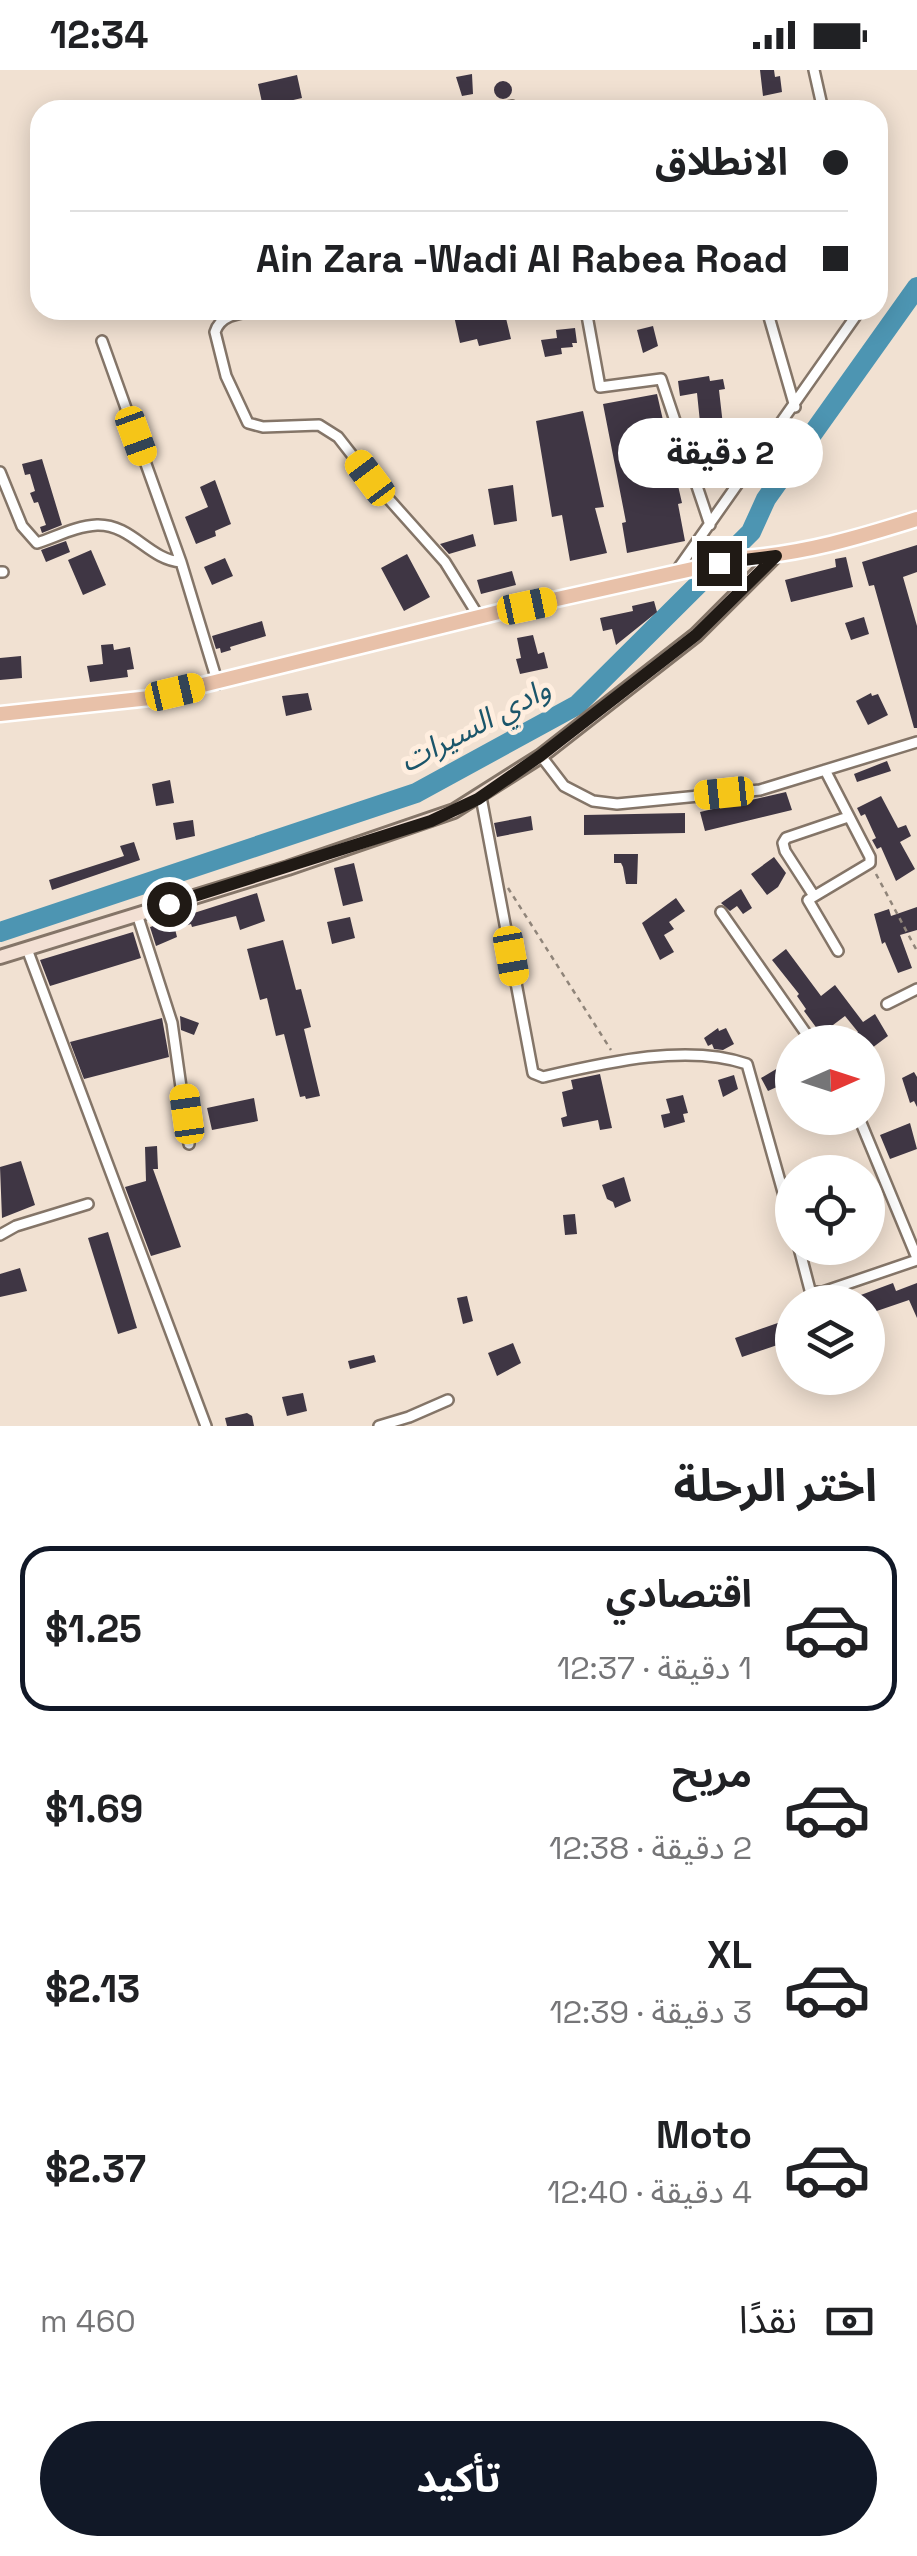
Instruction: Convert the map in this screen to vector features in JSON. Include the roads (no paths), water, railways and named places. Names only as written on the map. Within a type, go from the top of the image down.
[{"type":"main road","points":[[0,714],[150,698],[218,684],[478,617],[742,558],[830,545],[917,519]]},
{"type":"main road","points":[[0,957],[431,821],[481,797],[696,635],[776,556]]},
{"type":"street","points":[[814,70],[822,100]]},
{"type":"street","points":[[224,320],[215,332],[226,376],[248,423],[319,425],[338,438],[445,562],[478,617]]},
{"type":"street","points":[[588,320],[600,387],[661,378],[710,525]]},
{"type":"street","points":[[771,320],[795,407]]},
{"type":"street","points":[[675,573],[853,320]]},
{"type":"street","points":[[102,342],[181,562],[218,684]]},
{"type":"street","points":[[0,472],[22,526],[36,542],[102,525],[122,530],[168,561],[181,562]]},
{"type":"street","points":[[540,756],[564,786],[592,801],[617,804],[760,790],[917,742]]},
{"type":"street","points":[[824,770],[870,858],[870,864],[808,900],[838,951]]},
{"type":"street","points":[[481,797],[532,1074],[543,1077],[617,1060],[696,1056],[748,1064],[775,1162]]},
{"type":"street","points":[[814,896],[783,843],[786,838],[848,817]]},
{"type":"street","points":[[721,912],[800,1025]]},
{"type":"street","points":[[137,914],[172,1023],[190,1144]]},
{"type":"street","points":[[27,949],[206,1426]]},
{"type":"street","points":[[887,1004],[917,989]]},
{"type":"street","points":[[803,1265],[810,1290],[820,1293],[917,1259],[866,1135]]},
{"type":"street","points":[[0,1235],[16,1226],[88,1204]]},
{"type":"street","points":[[378,1426],[448,1400]]},
{"type":"waterway","name":"وادي السيرات","points":[[0,932],[416,793],[577,705],[751,532],[766,499],[917,287]]}]
